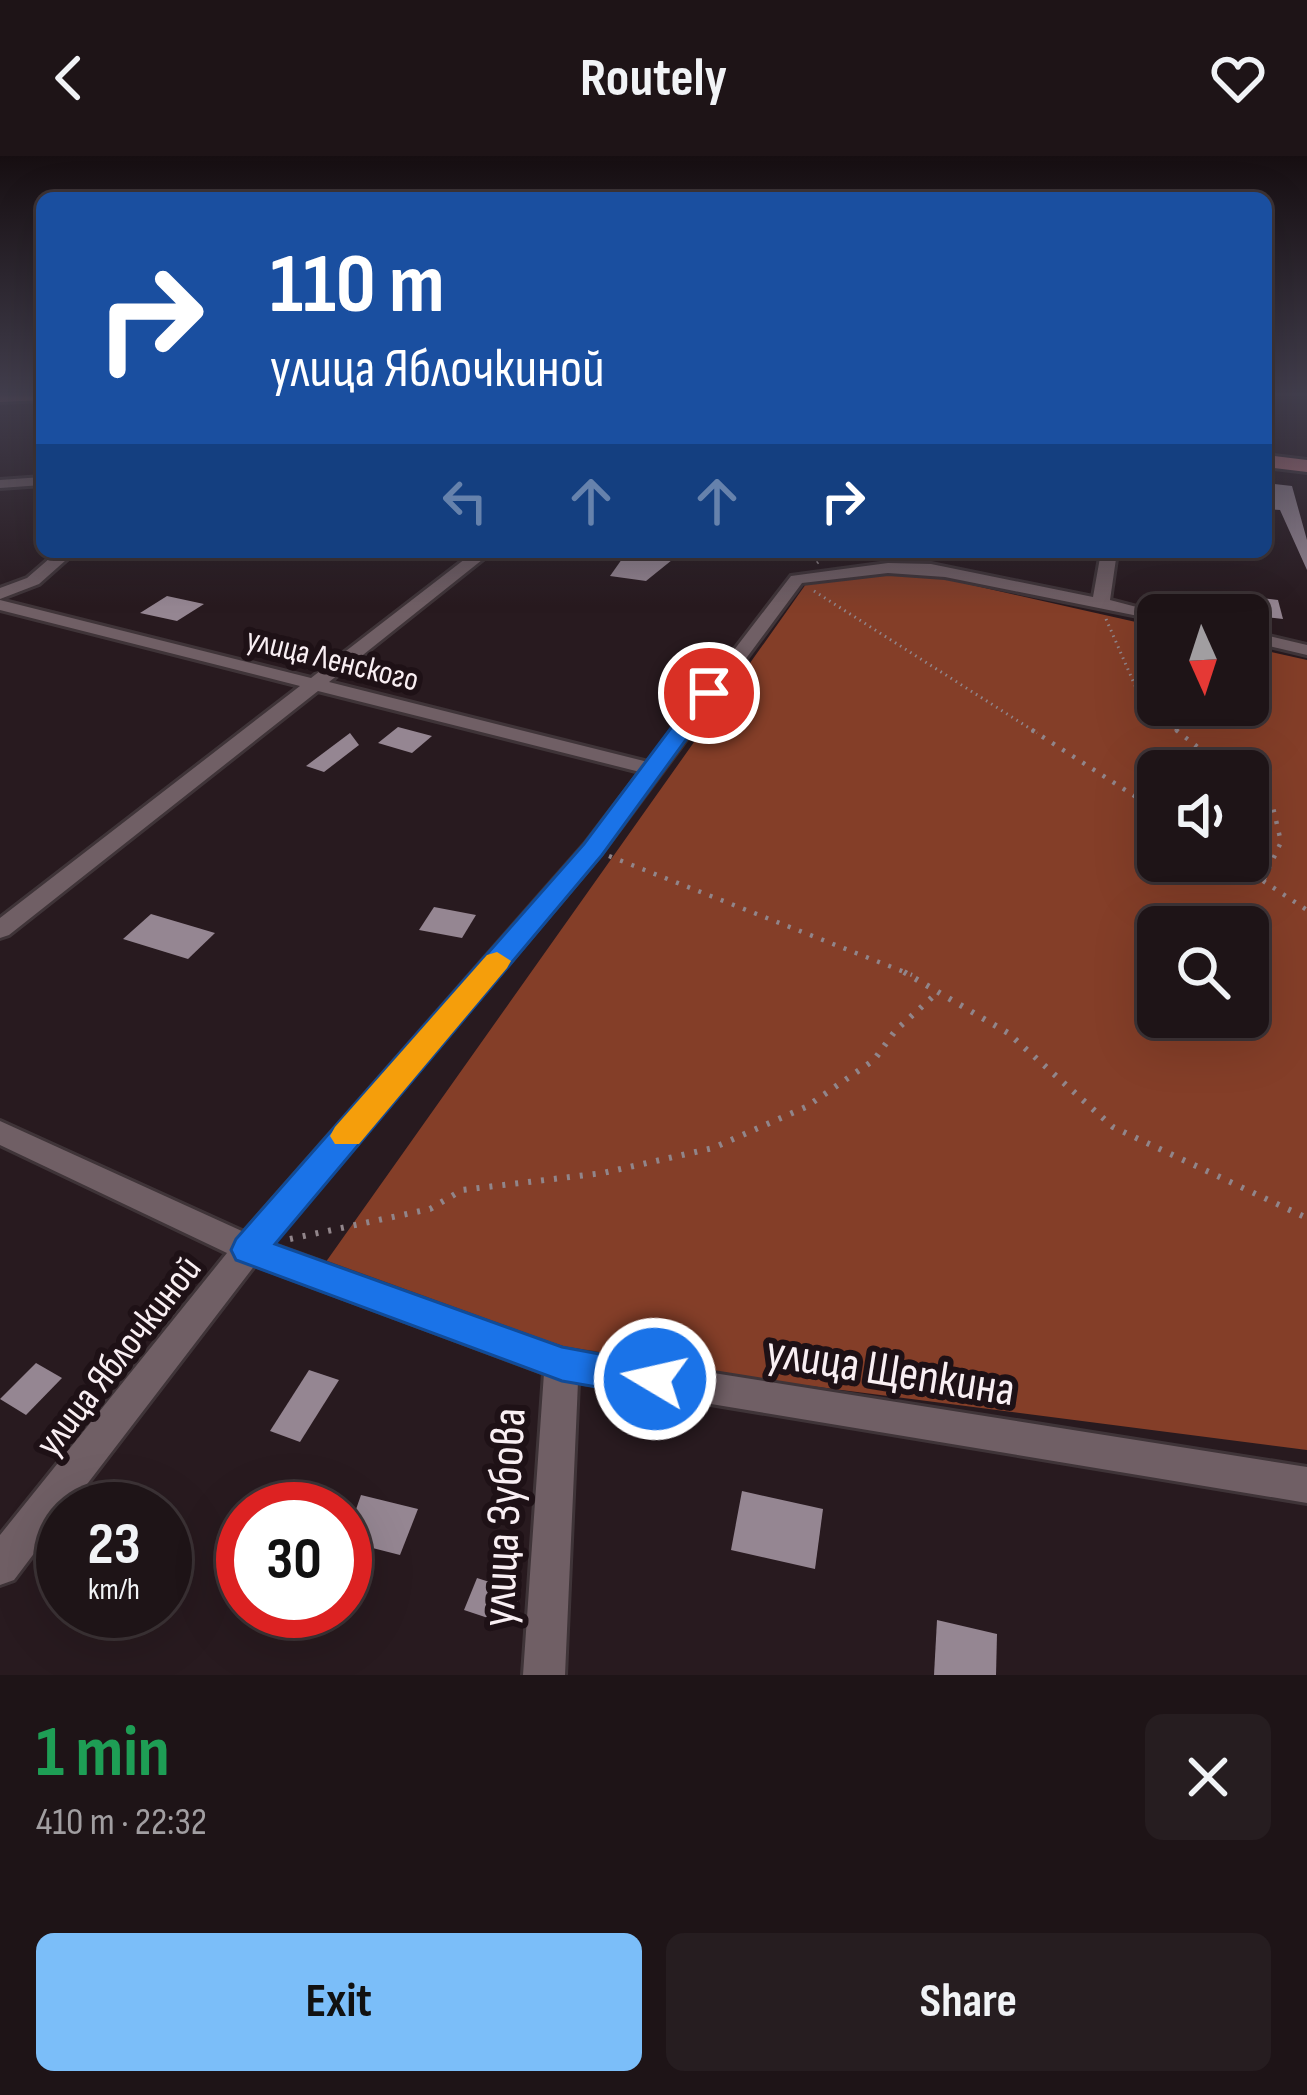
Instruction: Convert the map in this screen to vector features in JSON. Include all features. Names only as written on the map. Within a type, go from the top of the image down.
[{"type":"street","points":[[0,484],[36,481]]},
{"type":"street","points":[[0,594],[33,581],[60,558]]},
{"type":"street","points":[[0,930],[320,686],[477,558]]},
{"type":"street","points":[[874,558],[1137,610]]},
{"type":"street","points":[[1101,602],[1108,558]]},
{"type":"street","points":[[796,579],[855,569],[945,572]]},
{"type":"street","name":"улица Яблочкиной","points":[[0,1566],[249,1250],[593,849],[796,579]]},
{"type":"street","name":"улица Ленского","points":[[0,605],[651,769]]},
{"type":"street","points":[[1269,641],[1307,650]]},
{"type":"street","name":"улица Щепкина","points":[[0,1132],[249,1250],[562,1364],[1307,1486]]},
{"type":"street","name":"улица Зубова","points":[[544,1675],[562,1364]]},
{"type":"path","points":[[796,579],[1137,798]]},
{"type":"path","points":[[1101,602],[1120,670],[1157,716],[1201,750]]},
{"type":"path","points":[[1269,801],[1282,842],[1269,869]]},
{"type":"path","points":[[593,849],[911,975],[1008,1033],[1113,1127],[1307,1218]]},
{"type":"path","points":[[1265,882],[1307,910]]},
{"type":"path","points":[[249,1250],[430,1209],[462,1190],[603,1173],[712,1148],[806,1107],[874,1060],[895,1031],[939,992]]},
{"type":"shaded area","points":[[888,573],[941,578],[1137,622],[1137,726],[1269,726],[1269,652],[1307,660],[1307,1450],[602,1359],[323,1266],[806,584]]},
{"type":"building","points":[[1272,484],[1292,486],[1307,540],[1307,570],[1280,510],[1272,509]]},
{"type":"building","points":[[623,558],[672,560],[646,581],[610,576]]},
{"type":"building","points":[[167,596],[204,604],[177,621],[140,613]]},
{"type":"building","points":[[1269,599],[1278,600],[1283,619],[1269,617]]},
{"type":"building","points":[[398,727],[432,736],[412,753],[378,743]]},
{"type":"building","points":[[350,733],[359,745],[324,772],[306,766]]},
{"type":"building","points":[[434,907],[476,915],[462,938],[419,930]]},
{"type":"building","points":[[151,914],[215,933],[188,959],[123,939]]},
{"type":"building","points":[[36,1363],[62,1378],[26,1415],[0,1399]]},
{"type":"building","points":[[309,1370],[339,1380],[300,1442],[270,1431]]},
{"type":"building","points":[[742,1491],[823,1509],[815,1569],[731,1550]]},
{"type":"building","points":[[372,1498],[418,1509],[400,1555],[372,1548]]},
{"type":"building","points":[[477,1578],[521,1592],[509,1625],[464,1610]]},
{"type":"building","points":[[937,1620],[997,1634],[996,1675],[934,1675]]},
{"type":"slow traffic","points":[[347,1136],[497,961]]},
{"type":"route","points":[[655,1379],[562,1364],[249,1250],[593,849],[709,693]]}]
